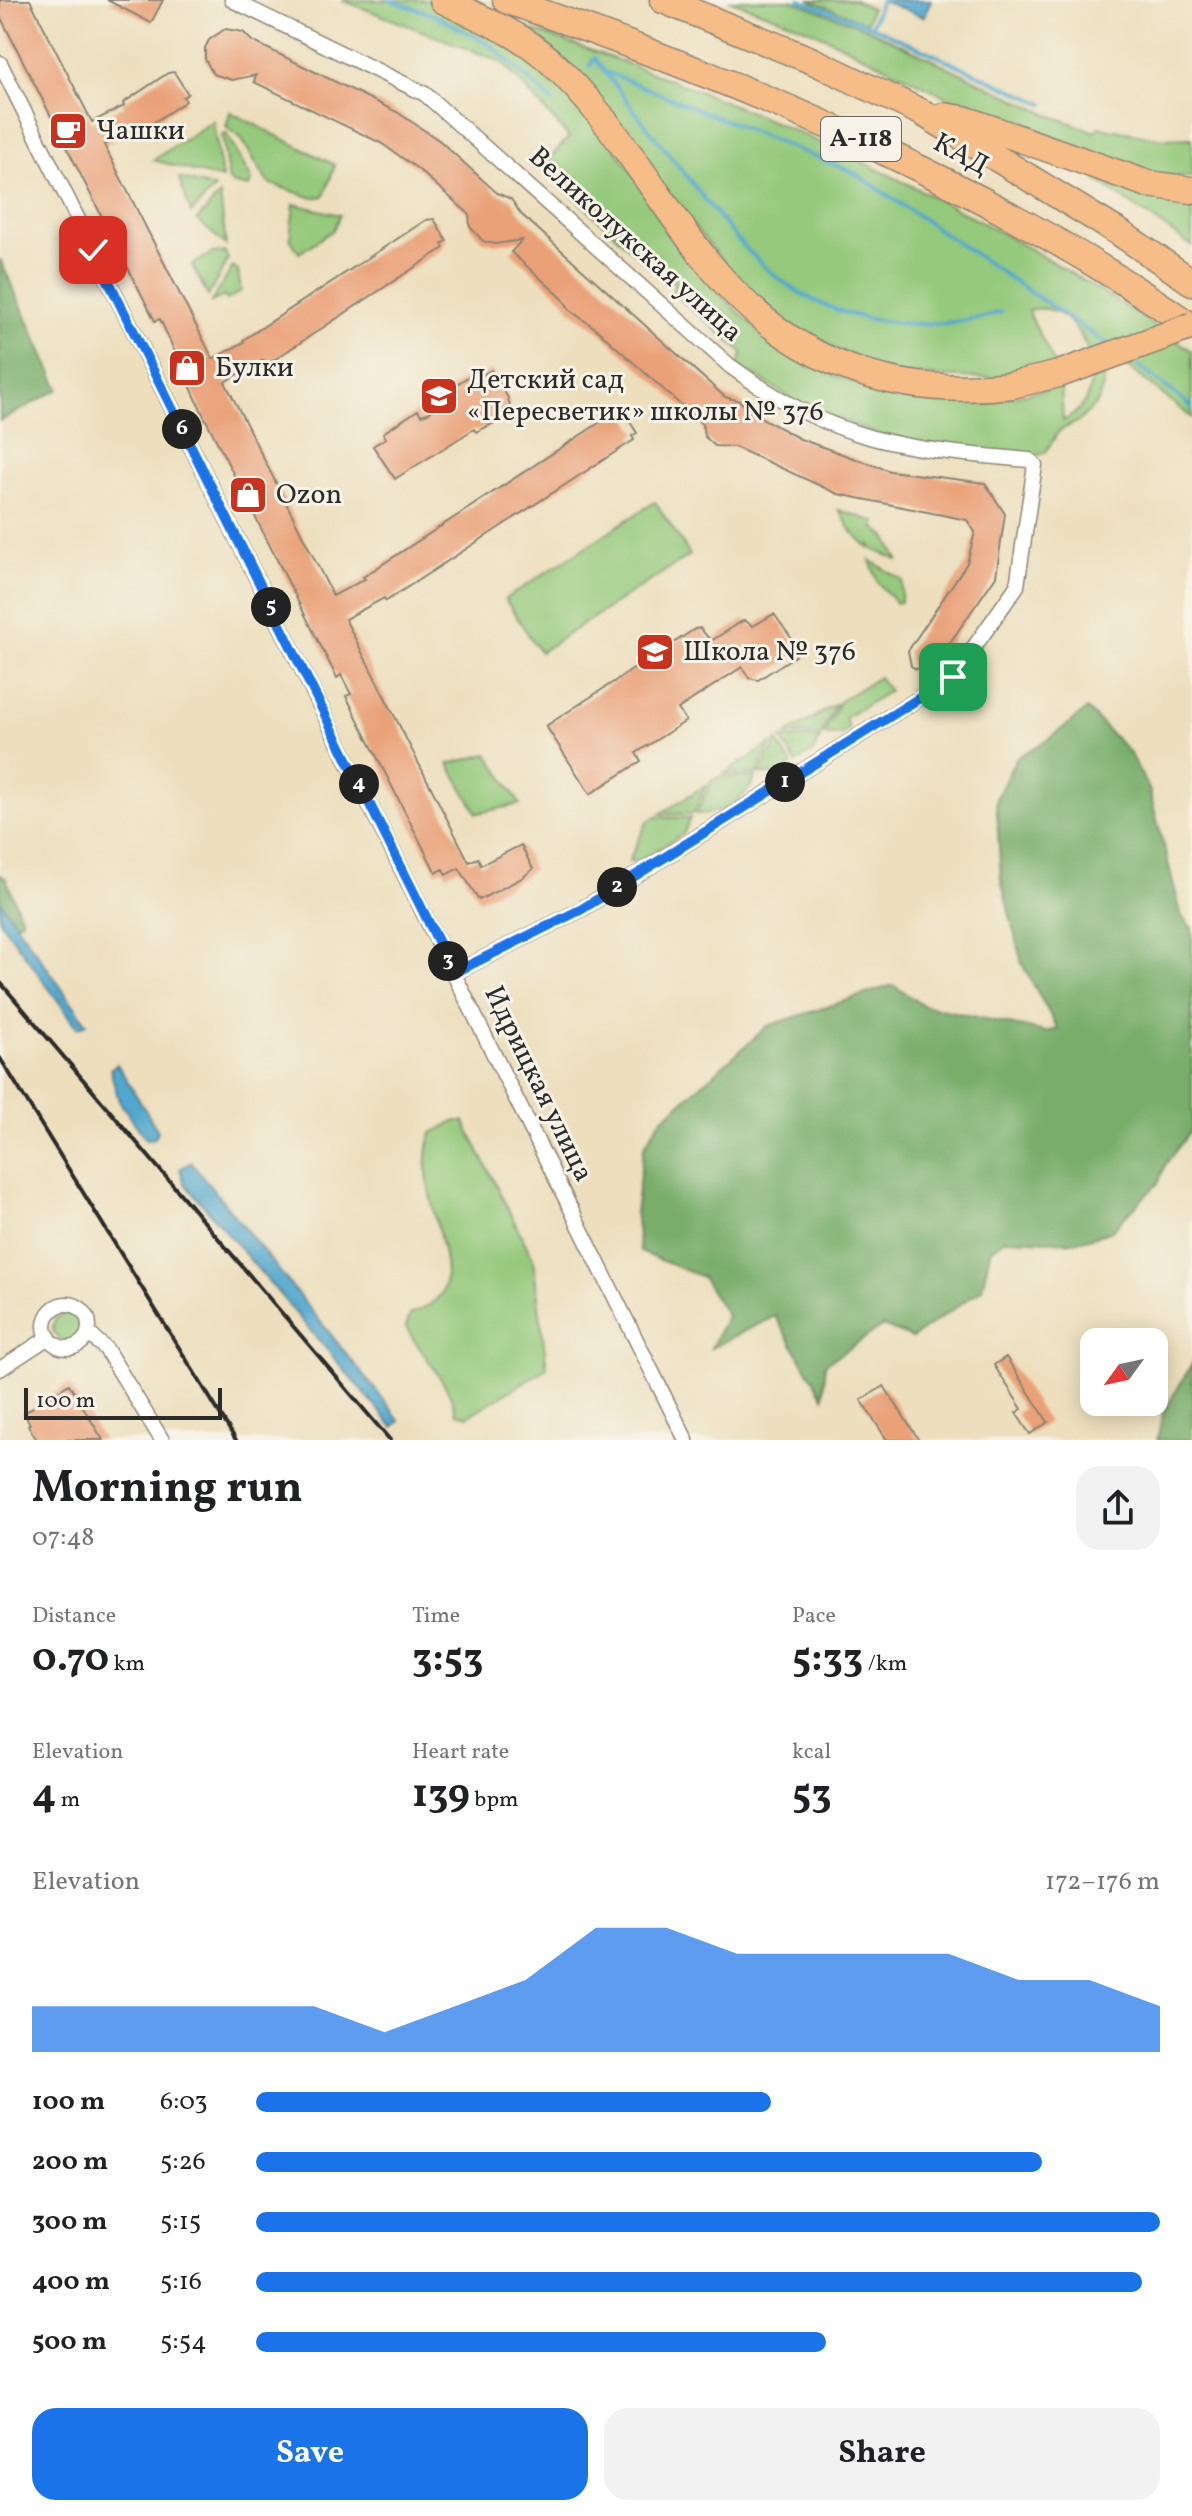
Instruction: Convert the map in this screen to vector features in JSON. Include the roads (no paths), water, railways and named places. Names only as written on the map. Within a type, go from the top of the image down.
[{"type":"highway","points":[[443,0],[514,33],[556,67],[595,106],[710,265],[747,304],[797,344],[830,362],[906,386],[975,389],[1012,385],[1059,374],[1192,327]]},
{"type":"highway","name":"КАД","points":[[506,0],[634,45],[872,144],[1110,270],[1192,327]]},
{"type":"highway","name":"КАД","points":[[663,0],[813,61],[923,113],[1123,235],[1192,282]]},
{"type":"highway","points":[[923,113],[964,119],[1148,184],[1192,190]]},
{"type":"street","name":"Великолукская улица","points":[[232,0],[425,94],[730,366],[764,390],[830,425],[891,445],[1029,460],[1035,465],[1017,586],[953,677],[582,909],[454,973]]},
{"type":"street","name":"Идрицкая улица","points":[[0,63],[686,1440]]},
{"type":"street","points":[[65,1305],[82,1310],[88,1321],[88,1333],[81,1343],[70,1348],[58,1346],[49,1337],[47,1320],[54,1310],[65,1305]]},
{"type":"street","points":[[88,1333],[106,1349],[162,1440]]},
{"type":"street","points":[[0,1369],[49,1337]]},
{"type":"water","points":[[879,0],[931,0],[924,17]]},
{"type":"water","points":[[0,901],[87,1024],[78,1028],[0,921]]},
{"type":"water","points":[[117,1064],[158,1131],[155,1138],[146,1139],[119,1101],[110,1069]]},
{"type":"water","points":[[191,1162],[392,1410],[400,1421],[393,1427],[185,1184],[180,1169]]},
{"type":"waterway","points":[[390,0],[437,16],[492,46],[553,102]]},
{"type":"waterway","points":[[799,0],[871,26],[1044,104]]},
{"type":"waterway","points":[[871,26],[881,1],[886,0]]},
{"type":"waterway","points":[[590,66],[594,58],[733,234],[759,262],[789,286],[838,310],[892,322],[948,323],[1001,312]]},
{"type":"waterway","points":[[604,71],[855,173],[1110,346]]},
{"type":"waterway","points":[[1131,360],[1192,407]]},
{"type":"railway","points":[[0,982],[390,1440]]},
{"type":"railway","points":[[0,1058],[236,1440]]},
{"type":"place","name":"Чашки","points":[[68,131]]},
{"type":"place","name":"Булки","points":[[187,368]]},
{"type":"place","name":"Детский сад «Пересветик» школы № 376","points":[[439,396]]},
{"type":"place","name":"Ozon","points":[[248,495]]},
{"type":"place","name":"Школа № 376","points":[[655,652]]}]
